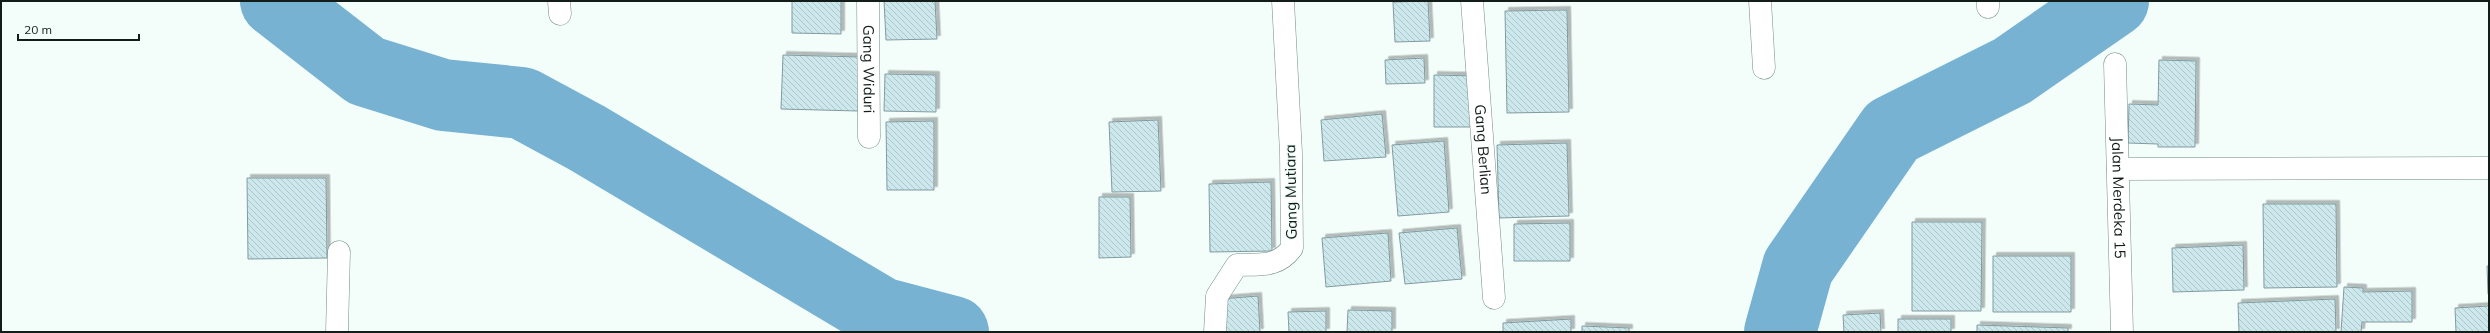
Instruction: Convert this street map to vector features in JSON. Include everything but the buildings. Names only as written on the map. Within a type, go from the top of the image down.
[{"type":"street","name":"Gang Widuri","points":[[868,1],[869,137]]},
{"type":"street","name":"Gang Mutiara","points":[[1215,332],[1216,296],[1237,265],[1268,263],[1284,259],[1292,248],[1291,153],[1283,1]]},
{"type":"street","name":"Gang Berlian","points":[[1472,1],[1494,298]]},
{"type":"street","points":[[1760,1],[1764,68]]},
{"type":"street","name":"Jalan Merdeka 15","points":[[2114,64],[2122,332]]},
{"type":"street","points":[[2118,169],[2489,168]]},
{"type":"street","points":[[337,332],[339,252]]},
{"type":"waterway","points":[[276,1],[366,71],[443,95],[522,103],[587,138],[881,313],[953,332]]},
{"type":"waterway","points":[[1780,332],[1798,267],[1892,131],[2012,71],[2113,1]]}]
